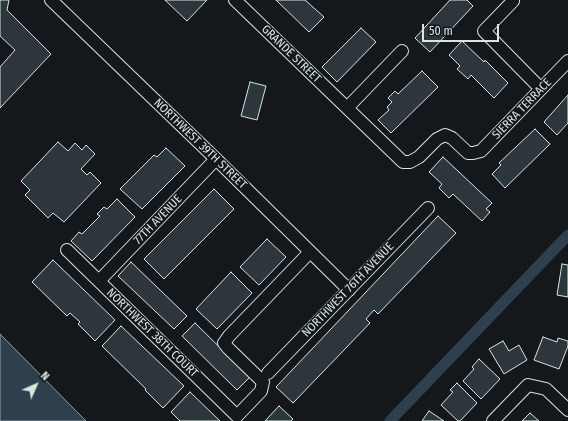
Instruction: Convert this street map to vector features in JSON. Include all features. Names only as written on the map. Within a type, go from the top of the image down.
[{"type":"street","name":"NORTHWEST 39TH STREET","points":[[51,0],[216,159],[348,290]]},
{"type":"street","name":"GRANDE STREET","points":[[235,0],[403,162],[410,162],[419,156],[437,138],[445,136],[452,138],[468,152],[473,153]]},
{"type":"street","points":[[513,0],[514,1],[484,31],[541,89]]},
{"type":"street","points":[[347,108],[402,51]]},
{"type":"street","name":"SIERRA TERRACE","points":[[473,153],[481,151],[568,61]]},
{"type":"street","name":"77TH AVENUE","points":[[99,281],[216,159]]},
{"type":"street","name":"NORTHWEST 76TH AVENUE","points":[[237,416],[261,391],[266,377],[428,208]]},
{"type":"street","name":"NORTHWEST 38TH COURT","points":[[67,250],[237,416]]},
{"type":"street","points":[[266,377],[228,348],[224,342],[310,252]]},
{"type":"street","points":[[492,421],[528,385],[546,389],[568,410]]},
{"type":"water","points":[[0,334],[86,421],[0,421]]},
{"type":"building","points":[[0,0],[9,0],[7,10],[51,54],[0,108],[0,67],[15,50],[0,36]]},
{"type":"building","points":[[165,0],[207,0],[187,21]]},
{"type":"building","points":[[276,0],[305,0],[324,17],[309,32]]},
{"type":"building","points":[[450,0],[467,0],[473,6],[430,52],[415,38]]},
{"type":"building","points":[[361,28],[376,42],[337,82],[322,67]]},
{"type":"building","points":[[462,41],[484,62],[485,60],[508,83],[494,98],[471,75],[468,79],[457,69],[460,66],[449,55]]},
{"type":"building","points":[[422,71],[438,87],[391,133],[378,120],[389,110],[387,107],[392,102],[388,98],[395,91],[398,94]]},
{"type":"building","points":[[250,82],[266,86],[257,120],[241,116]]},
{"type":"building","points":[[568,95],[568,123],[557,135],[544,122]]},
{"type":"building","points":[[535,129],[550,144],[505,188],[492,174],[501,165],[499,163]]},
{"type":"building","points":[[58,142],[68,151],[75,143],[82,150],[86,145],[95,154],[81,169],[87,175],[90,172],[101,183],[64,222],[53,213],[48,218],[25,195],[30,190],[21,181]]},
{"type":"building","points":[[166,148],[185,166],[142,209],[120,189],[154,155],[157,157]]},
{"type":"building","points":[[443,157],[492,203],[486,209],[490,212],[482,221],[453,194],[449,198],[439,188],[442,184],[429,172]]},
{"type":"building","points":[[214,189],[234,209],[164,279],[144,259]]},
{"type":"building","points":[[117,199],[135,217],[92,261],[71,241],[79,232],[82,234],[100,216],[97,214],[104,207],[107,209]]},
{"type":"building","points":[[438,216],[456,233],[378,314],[374,310],[366,319],[370,323],[293,403],[276,387]]},
{"type":"building","points":[[267,239],[286,257],[259,285],[240,267]]},
{"type":"building","points":[[53,260],[115,320],[95,341],[78,324],[80,322],[70,313],[67,316],[32,282]]},
{"type":"building","points":[[131,262],[187,316],[174,329],[118,276]]},
{"type":"building","points":[[562,264],[568,265],[568,297],[557,295]]},
{"type":"building","points":[[231,272],[252,293],[217,329],[196,309]]},
{"type":"building","points":[[195,323],[250,377],[237,390],[182,336]]},
{"type":"building","points":[[121,326],[184,386],[163,408],[145,390],[146,389],[102,346]]},
{"type":"building","points":[[543,337],[557,342],[558,338],[568,341],[568,346],[559,369],[534,360]]},
{"type":"building","points":[[503,341],[509,351],[519,345],[527,360],[504,374],[489,349]]},
{"type":"building","points":[[479,359],[500,379],[481,399],[463,381],[474,369],[472,367]]},
{"type":"building","points":[[457,383],[477,403],[460,421],[458,421],[441,405],[453,392],[450,390]]},
{"type":"building","points":[[190,392],[220,421],[180,421],[171,412]]},
{"type":"building","points":[[279,406],[293,419],[291,421],[265,421]]},
{"type":"building","points":[[429,411],[444,421],[422,421]]},
{"type":"building","points":[[530,413],[539,421],[522,421]]},
{"type":"waterway","points":[[390,421],[568,235]]}]
